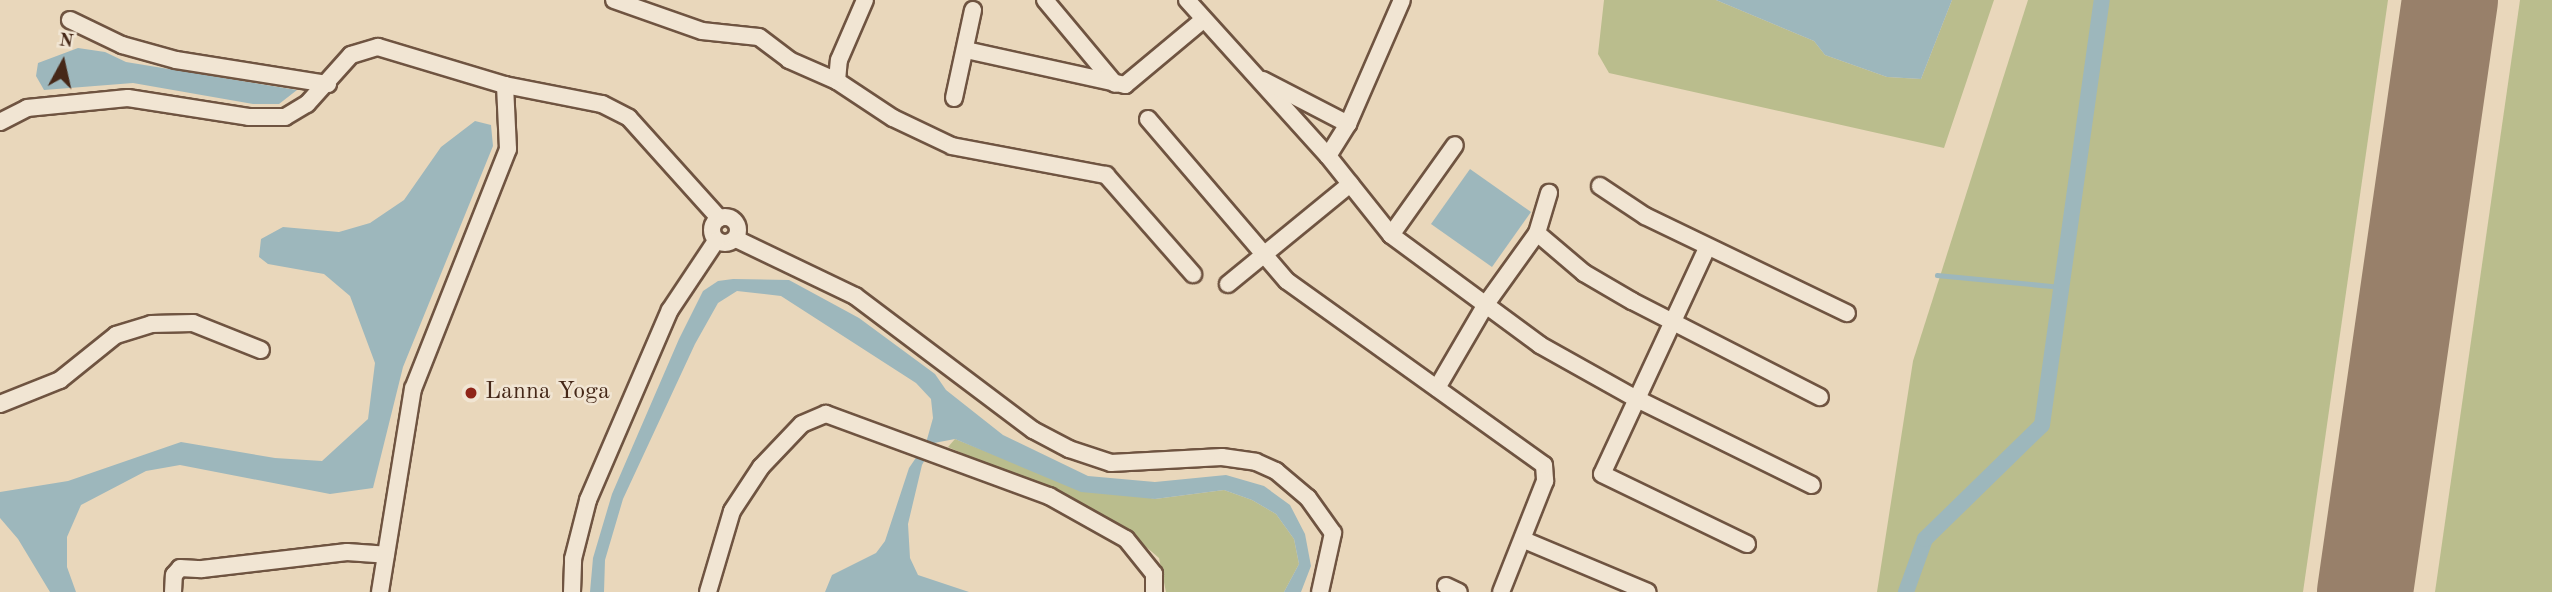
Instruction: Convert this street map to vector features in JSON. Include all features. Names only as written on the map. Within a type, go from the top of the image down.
[{"type":"street","points":[[614,0],[702,31],[759,37],[789,60],[837,81],[893,118],[952,146],[1106,175],[1128,195],[1193,274]]},
{"type":"street","points":[[837,81],[839,60],[865,0]]},
{"type":"street","points":[[1045,0],[1115,83]]},
{"type":"street","points":[[1186,0],[1328,156],[1391,234],[1541,345],[1635,398],[1812,485]]},
{"type":"street","points":[[1328,156],[1348,124],[1402,0]]},
{"type":"street","points":[[954,98],[973,10]]},
{"type":"street","points":[[70,20],[122,45],[176,60],[328,84]]},
{"type":"street","points":[[966,50],[1125,85],[1203,20]]},
{"type":"street","points":[[0,122],[27,108],[128,98],[248,117],[285,117],[296,113],[328,84],[351,55],[378,47],[505,85],[602,104],[629,118],[719,218]]},
{"type":"street","points":[[1254,75],[1348,124]]},
{"type":"street","points":[[380,592],[413,389],[509,149],[505,85]]},
{"type":"street","points":[[1148,119],[1287,281],[1544,465],[1545,481],[1524,540],[1501,592]]},
{"type":"street","points":[[1391,234],[1455,145]]},
{"type":"street","points":[[1228,284],[1350,184]]},
{"type":"street","points":[[1600,186],[1707,248],[1847,313]]},
{"type":"street","points":[[1437,388],[1486,304],[1537,233],[1549,193]]},
{"type":"street","points":[[572,592],[573,559],[588,500],[670,310],[716,241],[712,226],[719,218],[729,217],[737,224],[736,239]]},
{"type":"street","points":[[1537,233],[1584,273],[1672,322],[1820,397]]},
{"type":"street","points":[[716,241],[726,244],[736,239]]},
{"type":"street","points":[[736,239],[855,296],[1033,430],[1069,449],[1111,463],[1222,457],[1256,462],[1276,471],[1308,498],[1333,533],[1320,592]]},
{"type":"street","points":[[1707,248],[1602,474],[1747,544]]},
{"type":"street","points":[[0,404],[60,380],[116,335],[151,324],[193,323],[261,350]]},
{"type":"street","points":[[708,592],[732,511],[761,467],[802,424],[826,414],[941,453],[1049,496],[1126,540],[1154,574],[1154,592]]},
{"type":"street","points":[[1524,540],[1648,592]]},
{"type":"street","points":[[173,592],[174,575],[180,568],[202,569],[347,552],[386,555]]},
{"type":"green space","points":[[1604,0],[1716,0],[1814,41],[1825,55],[1887,77],[1921,79],[1952,0],[1994,0],[1944,148],[1609,73],[1598,54]]},
{"type":"green space","points":[[2028,0],[2388,0],[2303,592],[1877,592],[1913,361]]},
{"type":"green space","points":[[2520,0],[2552,0],[2552,592],[2435,592]]},
{"type":"green space","points":[[955,439],[1032,470],[1155,499],[1224,490],[1252,500],[1276,514],[1294,539],[1299,564],[1284,592],[1166,592],[1159,558],[1130,533],[1102,514],[948,447]]},
{"type":"water","points":[[1716,0],[1952,0],[1921,79],[1887,77],[1825,55],[1814,41]]},
{"type":"water","points":[[78,48],[105,52],[126,62],[297,90],[279,104],[253,104],[133,83],[44,90],[36,76],[38,63]]},
{"type":"water","points":[[475,121],[491,125],[493,146],[403,367],[373,488],[330,494],[180,465],[146,471],[81,505],[67,537],[67,567],[76,592],[50,592],[18,539],[0,518],[0,492],[68,481],[181,442],[275,458],[322,461],[368,419],[375,363],[350,296],[324,274],[268,264],[259,257],[261,239],[283,227],[339,232],[370,223],[404,200],[441,147]]},
{"type":"water","points":[[1470,169],[1531,212],[1492,267],[1431,224]]},
{"type":"water","points":[[789,280],[859,318],[935,374],[946,390],[1003,435],[1088,476],[1155,482],[1226,475],[1264,486],[1290,505],[1305,534],[1311,566],[1301,592],[1284,592],[1299,564],[1294,539],[1276,514],[1252,500],[1224,490],[1155,499],[1081,492],[955,439],[934,443],[922,465],[908,524],[910,558],[918,575],[969,592],[825,592],[832,575],[876,553],[885,541],[909,468],[926,443],[933,418],[931,399],[916,383],[781,296],[737,291],[718,303],[695,344],[623,499],[605,560],[604,592],[590,592],[593,558],[612,494],[679,339],[703,291],[718,281]]},
{"type":"waterway","points":[[1906,592],[1925,539],[2042,425],[2102,0]]},
{"type":"waterway","points":[[1937,275],[2062,287]]},
{"type":"runway","points":[[2365,592],[2450,0]]},
{"type":"place","name":"Lanna Yoga","points":[[471,393]]}]
